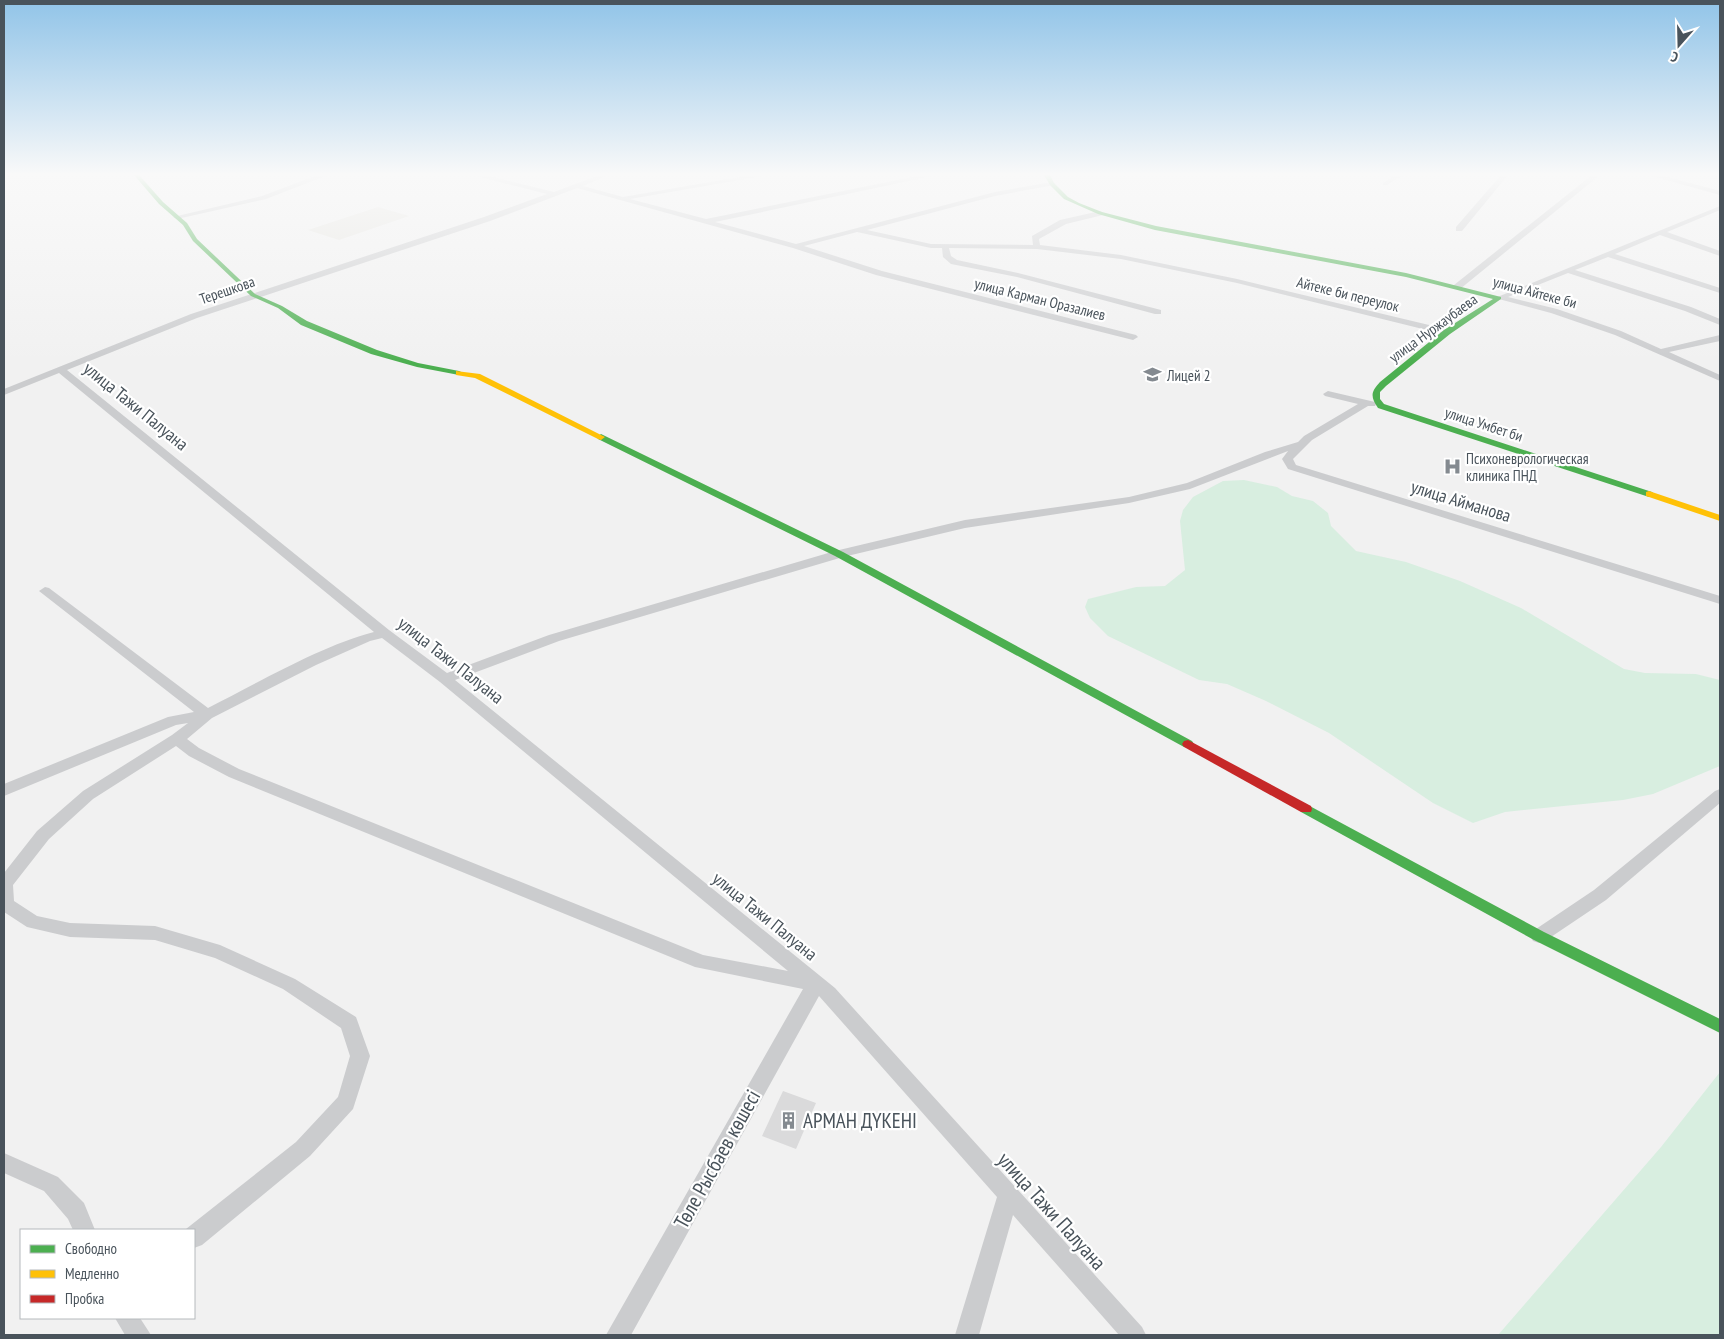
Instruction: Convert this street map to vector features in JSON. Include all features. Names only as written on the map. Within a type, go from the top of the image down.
[{"type":"street","points":[[193,237],[253,295],[280,307],[304,323],[374,352],[417,365],[477,376],[839,554],[1540,936],[1720,1026]]},
{"type":"street","name":"Терешкова","points":[[4,392],[194,316],[430,237]]},
{"type":"street","name":"улица Карман Оразалиев","points":[[763,237],[879,273],[1132,337]]},
{"type":"street","points":[[796,246],[828,237]]},
{"type":"street","name":"Айтеке би переулок","points":[[890,237],[918,244],[945,246],[1037,247],[1084,251],[1159,264],[1447,332]]},
{"type":"street","points":[[1036,237],[1037,247]]},
{"type":"street","name":"улица Айтеке би","points":[[1208,237],[1406,275],[1554,310],[1662,352],[1720,378]]},
{"type":"street","points":[[1457,287],[1519,237]]},
{"type":"street","name":"улица Нуржаубаева","points":[[1381,406],[1376,399],[1376,392],[1383,384],[1447,332],[1499,298],[1650,237]]},
{"type":"street","points":[[1674,237],[1720,254]]},
{"type":"street","points":[[945,246],[947,257],[954,262],[1018,276],[1158,312]]},
{"type":"street","points":[[1608,254],[1720,291]]},
{"type":"street","points":[[1566,270],[1688,309],[1720,322]]},
{"type":"street","points":[[1662,352],[1720,338]]},
{"type":"street","name":"улица Тажи Палуана","points":[[60,370],[384,633],[445,679],[829,994],[1134,1335]]},
{"type":"street","points":[[1328,394],[1365,404],[1381,406]]},
{"type":"street","name":"улица Айманова","points":[[1365,404],[1308,438],[1287,459],[1292,467],[1720,600]]},
{"type":"street","name":"улица Умбет би","points":[[1381,406],[1720,518]]},
{"type":"street","points":[[445,679],[554,638],[839,554],[965,524],[1129,500],[1190,486],[1269,454],[1302,444]]},
{"type":"street","points":[[45,591],[207,715]]},
{"type":"street","points":[[195,1236],[303,1149],[346,1102],[360,1056],[349,1023],[289,984],[220,952],[155,933],[70,930],[33,922],[5,904],[4,884],[43,835],[88,795],[177,740],[207,715],[311,662],[365,638],[384,633]]},
{"type":"street","points":[[4,790],[173,720],[207,715]]},
{"type":"street","name":"улица Тажи Палуана","points":[[177,740],[194,752],[234,773],[701,962],[816,984]]},
{"type":"street","points":[[1540,936],[1600,895],[1720,795]]},
{"type":"street","name":"Төле Рысбаев көшесі","points":[[618,1335],[816,984]]},
{"type":"street","points":[[4,1163],[50,1184],[76,1211],[84,1229]]},
{"type":"street","points":[[967,1335],[1008,1195]]},
{"type":"shaded area","points":[[331,237],[346,237],[339,240]]},
{"type":"green space","points":[[1244,480],[1277,487],[1292,496],[1313,501],[1328,513],[1331,526],[1356,551],[1406,562],[1460,581],[1521,608],[1624,669],[1645,673],[1696,674],[1720,680],[1720,766],[1653,794],[1623,800],[1505,812],[1473,823],[1433,803],[1329,733],[1266,701],[1227,684],[1199,680],[1108,636],[1090,618],[1085,607],[1088,599],[1136,587],[1165,586],[1185,570],[1180,521],[1183,510],[1193,497],[1223,481]]},
{"type":"green space","points":[[1720,1072],[1720,1335],[1498,1335],[1661,1147]]},
{"type":"building","name":"АРМАН ДҮКЕНІ","points":[[783,1091],[816,1103],[796,1149],[762,1136]]},
{"type":"traffic: fast","points":[[193,237],[253,295],[280,307],[304,323],[374,352],[417,365],[459,373]]},
{"type":"traffic: fast","points":[[1206,237],[1406,275],[1499,298]]},
{"type":"traffic: fast","points":[[1499,298],[1447,332],[1383,384],[1376,392],[1376,399],[1381,406],[1649,494]]},
{"type":"traffic: fast","points":[[601,437],[839,554],[1188,744]]},
{"type":"traffic: fast","points":[[1306,809],[1539,936],[1720,1026]]},
{"type":"traffic: slow","points":[[459,373],[477,376],[601,437]]},
{"type":"traffic: slow","points":[[1649,494],[1720,518]]},
{"type":"traffic: jam","points":[[1188,744],[1306,809]]},
{"type":"place","name":"Лицей 2","points":[[1153,375]]},
{"type":"place","name":"Психоневрологическая клиника ПНД","points":[[1452,467]]},
{"type":"place","name":"АРМАН ДҮКЕНІ","points":[[789,1120]]}]
